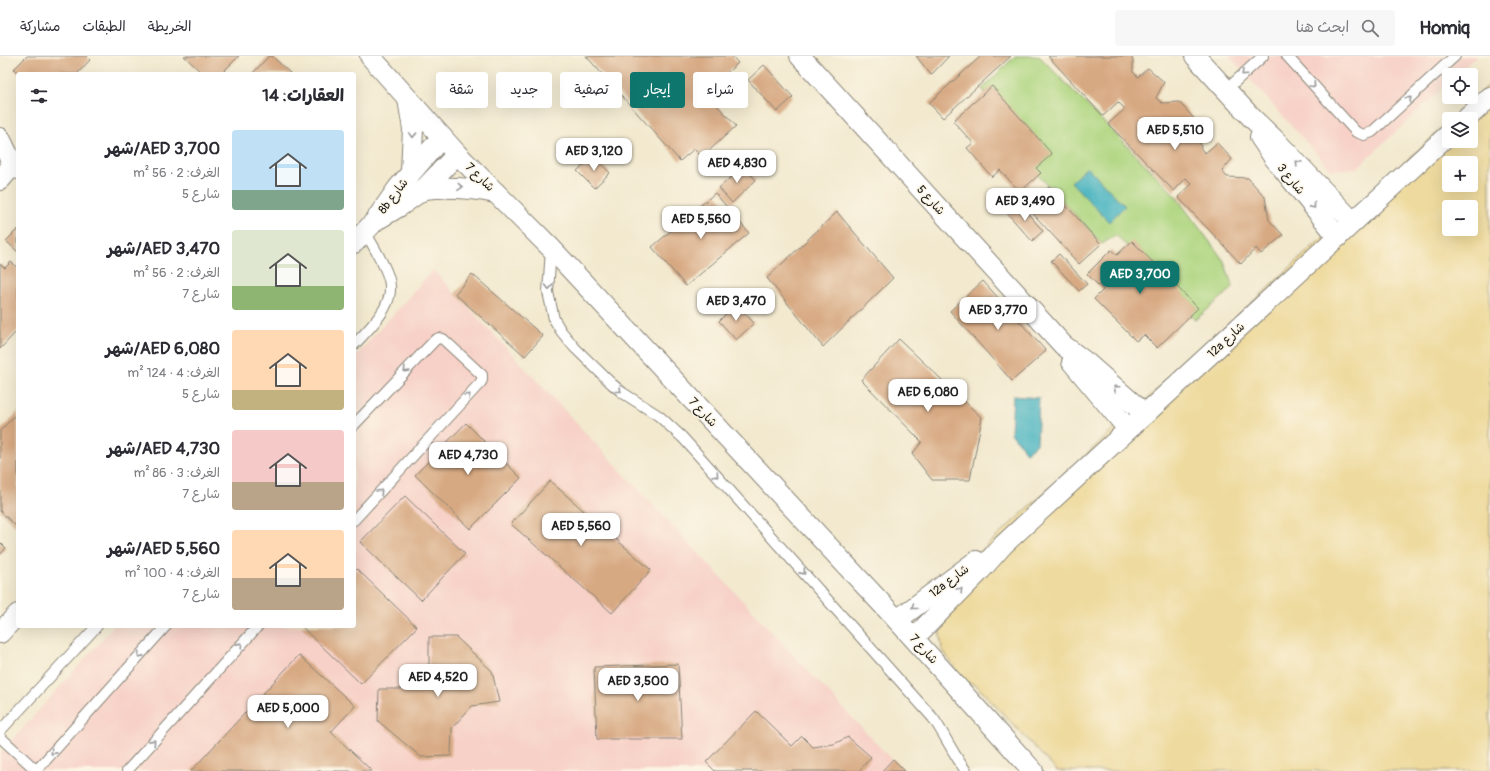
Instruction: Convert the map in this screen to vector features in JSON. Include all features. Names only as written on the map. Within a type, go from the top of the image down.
[{"type":"street","name":"شارع 7","points":[[370,56],[457,154],[551,248],[914,638],[1033,771]]},
{"type":"street","name":"شارع 5","points":[[800,56],[1063,345],[1088,364],[1145,414]]},
{"type":"street","name":"شارع 3","points":[[1195,56],[1251,117],[1353,222]]},
{"type":"street","points":[[1474,112],[1490,97]]},
{"type":"street","name":"8b شارع","points":[[408,99],[413,129],[411,172]]},
{"type":"street","name":"شارع 3","points":[[1251,117],[1265,146],[1338,237]]},
{"type":"street","name":"8b شارع","points":[[364,232],[411,172],[442,137]]},
{"type":"street","points":[[0,138],[10,166],[0,180]]},
{"type":"street","name":"12a شارع","points":[[914,638],[979,572],[1003,545],[1442,140]]},
{"type":"street","name":"8b شارع","points":[[364,232],[424,189],[457,154]]},
{"type":"street","name":"8b شارع","points":[[424,189],[439,187],[468,188],[496,193]]},
{"type":"street","name":"شارع 5","points":[[1063,345],[1079,372],[1128,429]]},
{"type":"street","name":"12a شارع","points":[[897,620],[956,575],[1003,545]]},
{"type":"street","points":[[0,633],[16,616]]},
{"type":"lane","points":[[1226,90],[1263,56]]},
{"type":"lane","points":[[1287,56],[1356,132],[1364,134],[1372,132],[1455,56]]},
{"type":"lane","points":[[356,343],[383,312],[388,300],[390,288],[388,276],[364,232]]},
{"type":"lane","points":[[551,248],[548,292],[550,306],[554,319],[569,342],[612,384],[659,416],[683,438],[933,718],[957,759],[966,771]]},
{"type":"lane","points":[[356,422],[435,340],[439,338],[443,339],[482,375],[481,382],[356,518]]},
{"type":"lane","points":[[0,731],[94,628]]},
{"type":"lane","points":[[0,738],[36,771],[164,628]]},
{"type":"lane","points":[[127,771],[256,628]]},
{"type":"shaded area","points":[[1229,56],[1476,56],[1463,68],[1442,68],[1442,89],[1357,168],[1331,170]]},
{"type":"shaded area","points":[[433,270],[902,771],[0,771],[0,754],[112,628],[356,628],[356,356]]},
{"type":"green space","points":[[1015,56],[1039,56],[1174,194],[1224,261],[1233,288],[1195,320],[1189,311],[1116,235],[1102,244],[1029,165],[1039,154],[982,89]]},
{"type":"sand","points":[[1490,84],[1490,771],[1057,771],[976,685],[963,681],[942,649],[938,613],[955,575],[1442,128],[1442,148],[1478,148],[1478,112],[1460,112],[1468,104],[1478,104],[1478,95]]},
{"type":"water","points":[[1087,167],[1125,206],[1109,222],[1071,182]]},
{"type":"water","points":[[1013,396],[1039,398],[1037,444],[1026,452],[1011,433]]},
{"type":"building","points":[[27,56],[86,56],[90,60],[79,72],[18,72],[14,69]]},
{"type":"building","points":[[184,56],[239,56],[223,72],[201,72]]},
{"type":"building","points":[[269,56],[272,56],[289,72],[254,72]]},
{"type":"building","points":[[586,56],[732,56],[738,63],[728,72],[693,72],[693,108],[720,108],[736,126],[702,157],[694,149],[680,161],[633,108],[685,108],[685,72],[630,72],[630,105],[622,96],[622,72],[600,72]]},
{"type":"building","points":[[916,56],[949,56],[931,75]]},
{"type":"building","points":[[981,56],[1011,56],[943,118],[929,103]]},
{"type":"building","points":[[1048,56],[1131,56],[1133,61],[1133,72],[1138,77],[1148,68],[1164,82],[1156,98],[1162,103],[1179,102],[1198,123],[1201,149],[1205,153],[1217,143],[1232,159],[1222,171],[1227,177],[1248,178],[1265,197],[1269,220],[1283,235],[1261,254],[1256,248],[1241,264],[1178,197],[1192,184],[1186,178],[1174,191],[1108,124],[1125,109],[1118,102],[1103,116]]},
{"type":"building","points":[[764,65],[793,97],[777,112],[748,80]]},
{"type":"building","points":[[992,86],[1052,154],[1036,168],[1041,173],[1020,192],[1000,170],[992,177],[967,148],[973,143],[953,121]]},
{"type":"building","points":[[594,156],[610,173],[594,188],[577,171]]},
{"type":"building","points":[[743,166],[756,180],[732,203],[719,188]]},
{"type":"building","points":[[1049,187],[1101,244],[1079,264],[1027,207]]},
{"type":"building","points":[[715,193],[749,233],[686,286],[652,247]]},
{"type":"building","points":[[1018,202],[1043,231],[1032,241],[1007,213]]},
{"type":"building","points":[[837,212],[893,278],[823,347],[767,278]]},
{"type":"building","points":[[16,231],[16,250],[6,241]]},
{"type":"building","points":[[1132,241],[1198,308],[1157,348],[1144,335],[1136,341],[1094,299],[1103,290],[1087,274],[1111,250],[1117,255]]},
{"type":"building","points":[[1059,254],[1087,284],[1079,291],[1051,261]]},
{"type":"building","points":[[11,262],[16,266],[16,332],[0,349],[0,264],[5,268]]},
{"type":"building","points":[[472,274],[543,336],[525,356],[455,294]]},
{"type":"building","points":[[983,281],[1046,351],[1012,381],[950,311]]},
{"type":"building","points":[[736,304],[754,323],[736,340],[719,321]]},
{"type":"building","points":[[899,339],[982,418],[970,480],[932,480],[912,454],[922,442],[861,380]]},
{"type":"building","points":[[16,414],[16,526],[0,511],[0,431]]},
{"type":"building","points":[[466,423],[521,478],[470,529],[415,475]]},
{"type":"building","points":[[550,481],[651,570],[612,613],[511,524]]},
{"type":"building","points":[[405,496],[465,554],[421,600],[360,542]]},
{"type":"building","points":[[0,542],[6,548],[0,555]]},
{"type":"building","points":[[357,569],[417,627],[361,684],[303,628],[356,628]]},
{"type":"building","points":[[429,637],[456,637],[492,671],[499,702],[472,706],[452,728],[451,756],[421,757],[378,721],[379,689],[412,689],[429,663]]},
{"type":"building","points":[[299,655],[355,706],[331,732],[372,771],[191,771]]},
{"type":"building","points":[[678,664],[682,739],[597,739],[594,667]]},
{"type":"building","points":[[756,711],[792,746],[802,736],[813,747],[834,744],[848,737],[871,757],[859,771],[715,771],[706,762]]},
{"type":"building","points":[[893,759],[905,771],[882,771]]}]
